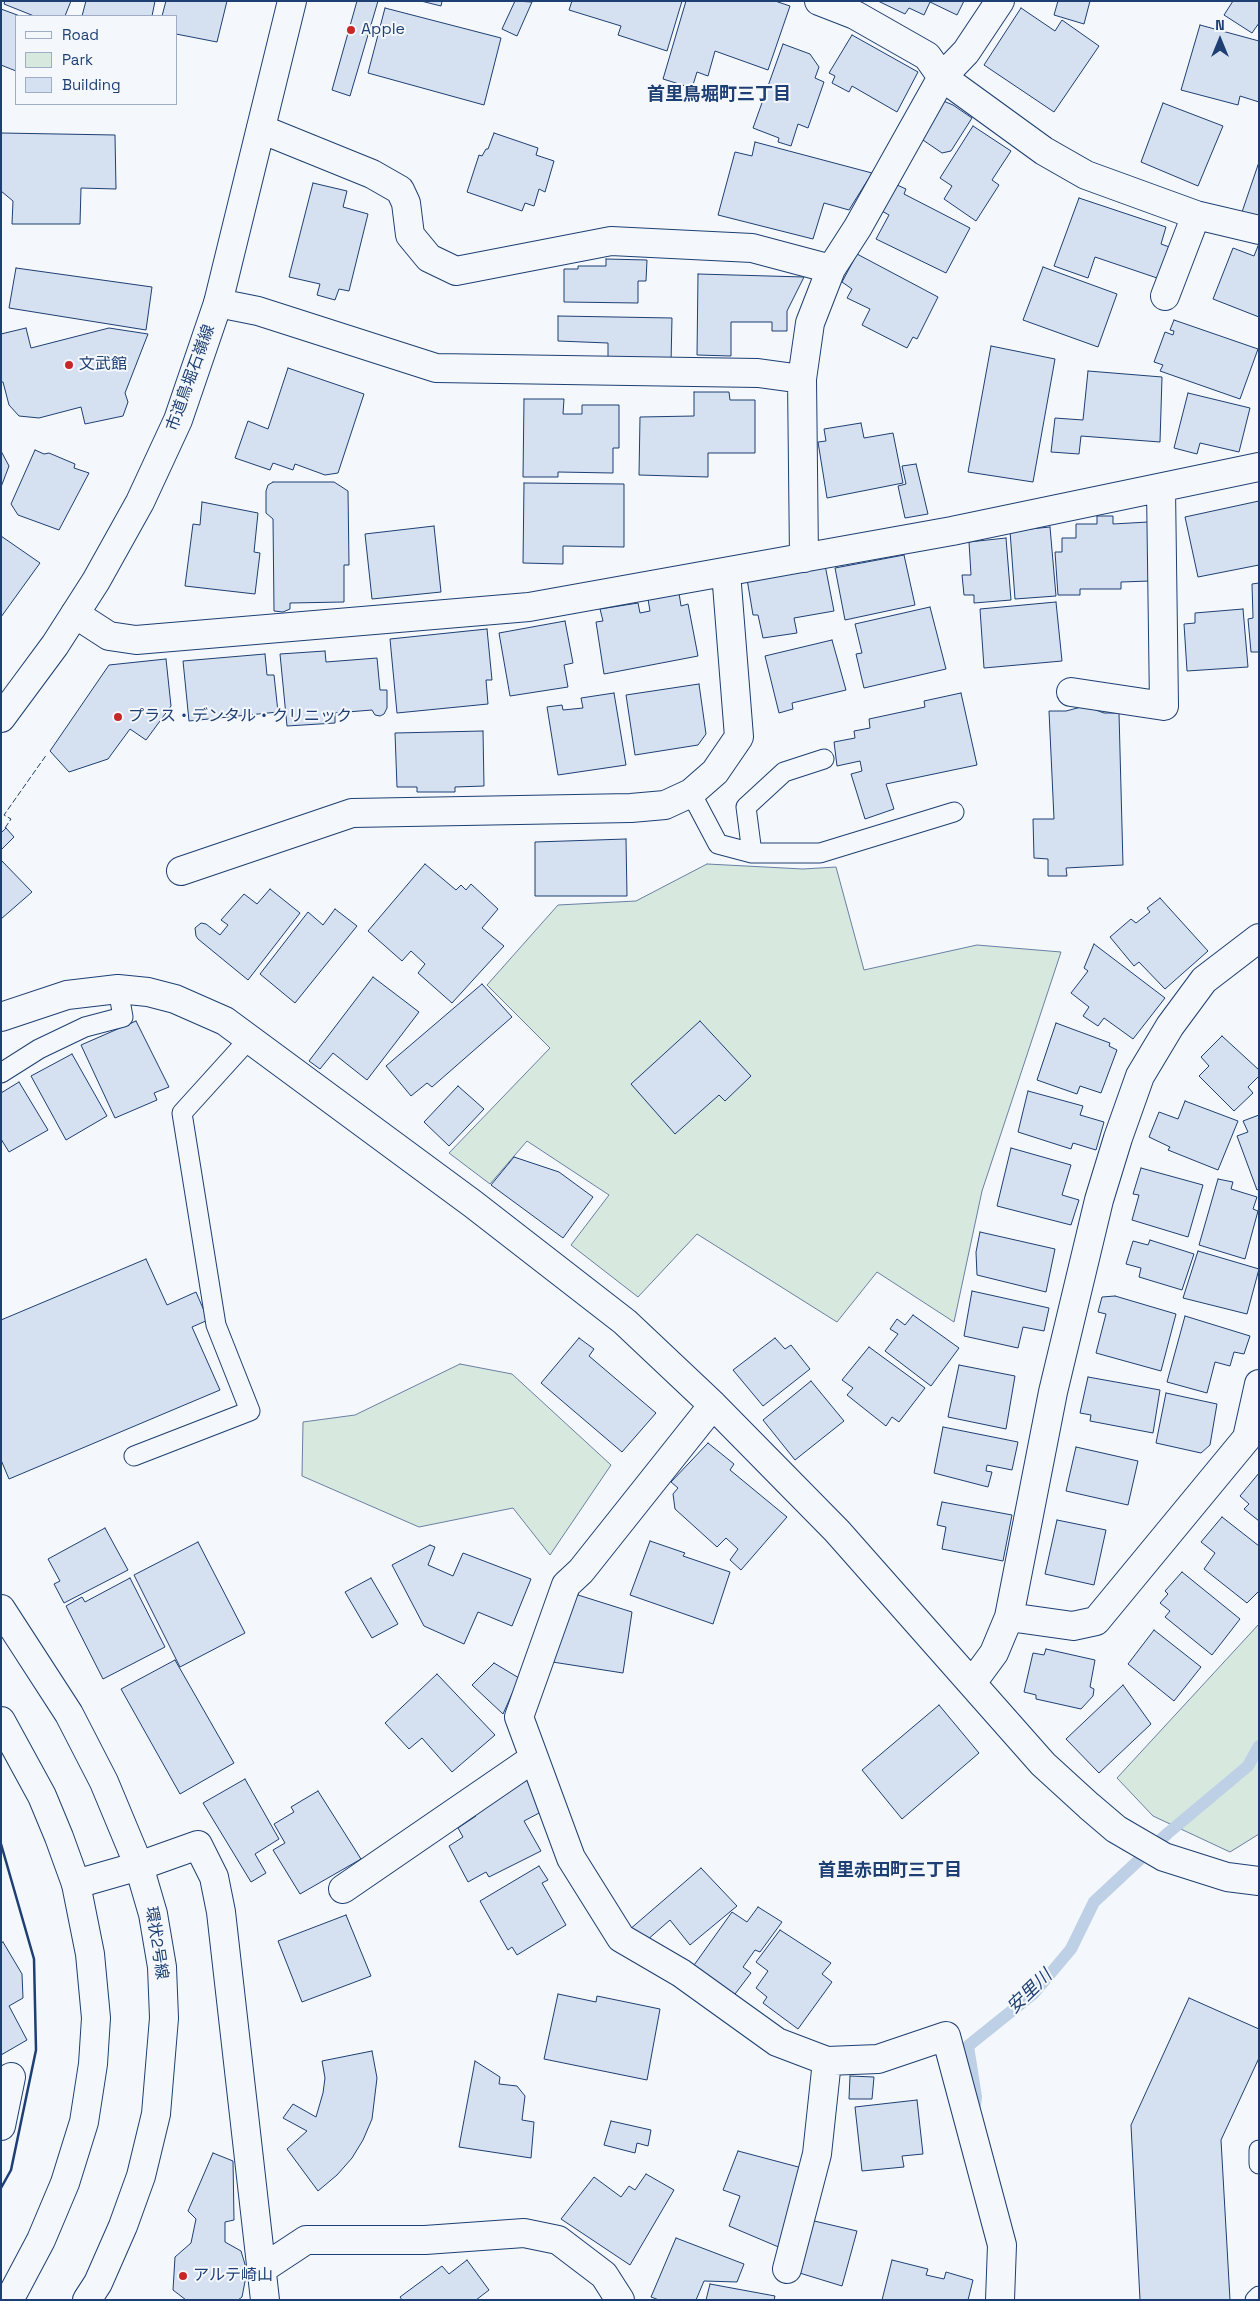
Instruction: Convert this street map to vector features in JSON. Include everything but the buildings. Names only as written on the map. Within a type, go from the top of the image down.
[{"type":"street","name":"市道鳥堀石嶺線","points":[[1,718],[75,614],[121,538],[160,461],[191,384],[218,302],[292,1]]},
{"type":"street","points":[[819,1],[855,15],[927,56],[942,77],[1044,151],[1086,175],[1196,215],[1259,230]]},
{"type":"street","points":[[804,558],[802,379],[810,323],[831,269],[858,227],[942,77],[966,52],[1000,1]]},
{"type":"street","points":[[261,129],[372,174],[400,190],[406,203],[410,234],[429,258],[456,271],[611,242],[752,248],[831,269]]},
{"type":"street","points":[[1165,296],[1196,215]]},
{"type":"street","points":[[218,302],[258,311],[436,368],[758,373],[802,379]]},
{"type":"street","points":[[75,614],[110,636],[136,640],[529,607],[952,532],[1259,468]]},
{"type":"street","points":[[1071,692],[1164,706],[1162,489]]},
{"type":"street","points":[[181,871],[352,813],[631,808],[664,805],[691,793],[715,772],[739,737],[726,572]]},
{"type":"street","points":[[972,1682],[994,1653],[1009,1617],[1052,1392],[1096,1209],[1140,1076],[1170,1026],[1204,980],[1259,938]]},
{"type":"street","points":[[1,1017],[67,995],[118,989],[148,992],[201,1009],[225,1021],[473,1204],[625,1322],[713,1405],[837,1531],[1043,1764],[1116,1829],[1164,1857],[1227,1877],[1259,1881]]},
{"type":"street","points":[[1009,1617],[1073,1626],[1096,1621],[1246,1438],[1259,1384]]},
{"type":"street","points":[[713,1405],[581,1571],[566,1585],[519,1717],[571,1858],[621,1938],[681,1972],[777,2042],[827,2061],[878,2059],[946,2036],[1002,2244],[1000,2300]]},
{"type":"street","name":"環状2号線","points":[[1,1609],[36,1660],[78,1731],[108,1790],[139,1866],[153,1914],[162,1967],[164,2018],[156,2114],[141,2176],[123,2226],[98,2283],[87,2300]]},
{"type":"street","points":[[1,1721],[42,1796],[76,1884],[90,1954],[96,2018],[84,2122],[65,2183],[41,2240],[14,2291],[7,2300]]},
{"type":"street","points":[[344,1889],[534,1758]]},
{"type":"street","points":[[76,1884],[139,1866],[198,1845],[214,1877],[221,1912],[265,2300]]},
{"type":"street","points":[[787,2270],[817,2154],[827,2061]]},
{"type":"street","points":[[1,2126],[11,2077]]},
{"type":"street","points":[[262,2270],[306,2240],[425,2240],[524,2233],[558,2240],[604,2275],[620,2300]]},
{"type":"lane","points":[[752,853],[746,807],[784,772],[824,759]]},
{"type":"lane","points":[[691,793],[718,844],[752,853],[820,853],[954,812]]},
{"type":"lane","points":[[1,1073],[39,1049],[85,1027],[123,1017],[118,989]]},
{"type":"lane","points":[[134,1456],[250,1410],[216,1324],[182,1113],[249,1039]]},
{"type":"lane","points":[[1259,2150],[1259,2164]]},
{"type":"lane","points":[[1255,2300],[1259,2296]]},
{"type":"green space","points":[[707,864],[803,869],[836,867],[864,970],[977,945],[1061,952],[982,1191],[954,1322],[877,1272],[837,1322],[697,1234],[638,1297],[571,1245],[609,1195],[527,1141],[490,1184],[449,1153],[550,1048],[487,985],[558,905],[636,901]]},
{"type":"green space","points":[[460,1364],[512,1374],[611,1465],[550,1555],[513,1508],[419,1527],[302,1476],[303,1422],[355,1415]]},
{"type":"green space","points":[[1259,1624],[1259,1834],[1230,1852],[1153,1816],[1117,1778]]},
{"type":"waterway","name":"安里川","points":[[975,2105],[976,2097],[968,2046],[1034,1993],[1071,1949],[1094,1902],[1168,1833],[1248,1766],[1259,1746]]},
{"type":"fence","points":[[5,828],[11,819],[4,815],[47,754]]},
{"type":"wall","points":[[1,1844],[34,1959],[36,2050],[11,2170],[1,2188]]},
{"type":"place","name":"Apple","points":[[351,30]]},
{"type":"place","name":"文武館","points":[[69,365]]},
{"type":"place","name":"プラス・デンタル・クリニック","points":[[118,717]]},
{"type":"place","name":"アルテ崎山","points":[[183,2276]]},
{"type":"district","name":"首里鳥堀町三丁目","points":[[719,95]]},
{"type":"district","name":"首里赤田町三丁目","points":[[890,1871]]}]
